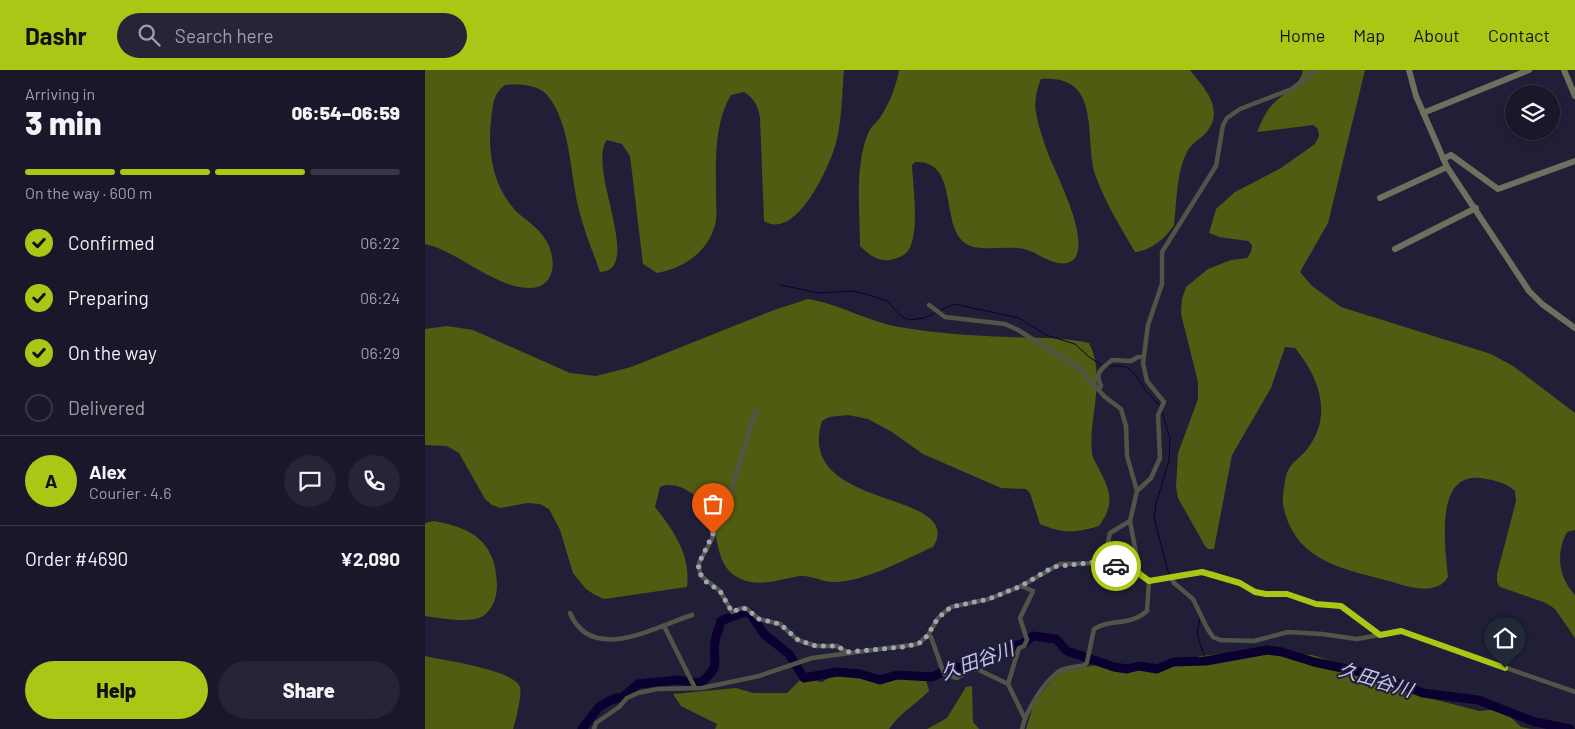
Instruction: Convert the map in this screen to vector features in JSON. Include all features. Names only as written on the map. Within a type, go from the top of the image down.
[{"type":"street","points":[[1137,491],[1151,478],[1160,458],[1158,415],[1164,402],[1144,375],[1143,357],[1148,325],[1162,284],[1162,252],[1216,166],[1223,125],[1227,118],[1240,109],[1292,89],[1316,70]]},
{"type":"street","points":[[1409,70],[1423,113],[1447,167],[1476,208],[1529,291],[1542,304],[1575,328]]},
{"type":"street","points":[[1423,113],[1529,70]]},
{"type":"street","points":[[1564,70],[1575,96]]},
{"type":"street","points":[[1443,159],[1451,155],[1499,189],[1575,161]]},
{"type":"street","points":[[1380,198],[1447,167]]},
{"type":"street","points":[[1395,249],[1476,208]]},
{"type":"street","points":[[929,305],[945,317],[1005,324],[1018,330],[1078,367],[1099,388],[1105,397],[1117,405],[1124,416],[1127,456],[1137,491],[1130,521],[1138,564],[1137,572]]},
{"type":"street","points":[[1099,388],[1101,386],[1097,377],[1098,372],[1109,362],[1112,360],[1131,361],[1138,357],[1143,357]]},
{"type":"street","points":[[755,410],[730,494],[709,516],[713,538],[699,563],[700,575],[720,591],[732,612],[742,608],[747,609],[759,619],[780,624],[798,640],[816,646],[837,646],[847,652]]},
{"type":"street","points":[[1095,562],[1107,547],[1110,533],[1130,521]]},
{"type":"street","points":[[594,729],[596,723],[619,707],[627,698],[638,693],[657,689],[738,681],[796,662],[847,652],[918,644],[928,635],[938,618],[951,607],[980,602],[1021,586],[1053,567],[1095,562],[1137,572],[1149,581],[1208,573],[1266,594],[1287,594],[1316,604],[1341,606],[1380,635]]},
{"type":"street","points":[[1171,577],[1174,583],[1193,599],[1207,628],[1213,637],[1220,640],[1254,641],[1287,632],[1357,639],[1401,631],[1575,692]]},
{"type":"street","points":[[1022,729],[1025,719],[1051,679],[1059,671],[1085,665],[1094,629],[1100,625],[1130,621],[1147,611],[1149,581]]},
{"type":"street","points":[[1007,684],[1019,648],[1024,646],[1027,640],[1020,618],[1033,591],[1021,586]]},
{"type":"street","points":[[570,613],[577,626],[584,633],[614,640],[639,636],[692,615]]},
{"type":"street","points":[[664,626],[694,686]]},
{"type":"street","points":[[928,635],[931,637],[944,674],[957,678],[971,670],[977,669],[1007,684],[1025,719]]},
{"type":"green space","points":[[425,70],[844,70],[839,131],[828,164],[811,196],[800,210],[789,220],[776,224],[764,221],[760,118],[758,110],[753,100],[744,92],[731,95],[721,118],[717,142],[716,220],[713,231],[703,249],[687,262],[667,271],[657,273],[643,264],[630,156],[622,144],[607,140],[603,153],[603,172],[616,237],[617,255],[612,267],[600,272],[581,218],[566,136],[556,108],[548,96],[539,89],[522,85],[505,85],[495,97],[492,111],[490,146],[494,170],[503,193],[510,204],[542,235],[549,246],[553,262],[550,277],[545,283],[539,287],[530,288],[503,282],[451,254],[425,244]]},
{"type":"green space","points":[[899,70],[1190,70],[1207,92],[1211,100],[1214,117],[1205,134],[1194,143],[1184,159],[1179,177],[1174,225],[1167,235],[1157,243],[1135,252],[1109,206],[1096,177],[1092,162],[1087,112],[1083,98],[1074,87],[1061,80],[1041,79],[1035,108],[1041,134],[1066,195],[1077,230],[1079,245],[1076,257],[1067,263],[1056,263],[1024,249],[980,248],[962,241],[955,230],[945,186],[939,173],[930,165],[915,162],[912,165],[915,222],[912,243],[908,251],[902,256],[890,260],[881,260],[860,246],[861,158],[869,131],[883,114],[889,102]]},
{"type":"green space","points":[[1303,70],[1365,70],[1328,223],[1300,272],[1312,286],[1341,307],[1491,354],[1513,366],[1575,413],[1575,530],[1567,532],[1563,540],[1560,557],[1565,581],[1575,595],[1575,638],[1555,609],[1546,603],[1500,587],[1497,582],[1497,574],[1516,501],[1515,491],[1499,482],[1480,478],[1465,480],[1455,488],[1449,500],[1446,516],[1445,532],[1448,577],[1444,583],[1431,588],[1424,589],[1402,585],[1333,564],[1319,557],[1296,537],[1288,522],[1283,506],[1285,481],[1292,464],[1304,453],[1316,435],[1321,409],[1320,396],[1311,371],[1295,348],[1285,347],[1271,388],[1232,455],[1214,549],[1208,549],[1205,546],[1178,498],[1176,487],[1178,453],[1198,399],[1198,382],[1181,314],[1182,299],[1186,287],[1208,269],[1231,260],[1247,258],[1251,252],[1252,245],[1248,241],[1219,237],[1209,233],[1216,209],[1235,192],[1281,168],[1315,144],[1319,136],[1318,129],[1313,125],[1257,132],[1269,109],[1295,85]]},
{"type":"green space","points":[[808,299],[820,301],[875,321],[899,327],[940,333],[1059,339],[1089,343],[1097,370],[1091,439],[1092,455],[1106,483],[1109,497],[1108,510],[1099,526],[1083,530],[1062,531],[1040,524],[1030,493],[1026,489],[1001,488],[923,454],[892,432],[868,419],[848,415],[829,417],[822,421],[819,447],[828,467],[845,481],[867,492],[912,508],[929,517],[938,532],[933,547],[885,569],[846,581],[830,582],[800,576],[760,583],[745,581],[729,571],[724,564],[720,556],[715,529],[709,513],[701,501],[681,487],[667,485],[660,487],[655,507],[675,534],[684,554],[688,575],[687,587],[604,599],[586,589],[573,573],[560,530],[549,509],[540,504],[528,503],[500,508],[492,505],[485,499],[459,453],[447,446],[425,445],[425,329],[447,326],[473,330],[570,373],[596,376],[631,367],[774,310]]},
{"type":"green space","points":[[434,521],[461,528],[471,533],[487,548],[496,570],[497,589],[492,606],[483,616],[471,620],[463,620],[425,616],[425,523]]},
{"type":"green space","points":[[1239,652],[1312,655],[1366,672],[1425,697],[1479,711],[1502,709],[1521,727],[1531,729],[1026,729],[1034,703],[1056,675],[1064,671],[1102,664],[1123,670],[1140,668],[1159,670],[1200,656]]},
{"type":"green space","points":[[425,656],[492,671],[515,681],[520,687],[520,695],[513,729],[425,729]]},
{"type":"green space","points":[[836,674],[851,675],[877,682],[904,674],[926,679],[929,691],[889,729],[715,729],[717,724],[681,706],[673,694],[736,688],[753,693],[787,693],[802,678],[822,682]]},
{"type":"green space","points":[[972,686],[973,722],[979,729],[927,729],[947,718],[966,687]]},
{"type":"waterway","points":[[780,285],[819,293],[852,291],[866,294],[887,301],[902,317],[909,320],[924,318],[935,313]]},
{"type":"waterway","points":[[939,311],[954,304],[1019,318],[1046,335],[1075,344],[1089,357],[1102,365]]},
{"type":"waterway","points":[[1108,366],[1128,368],[1160,406]]},
{"type":"waterway","points":[[1162,412],[1170,438],[1169,461],[1156,503],[1154,518],[1169,575]]},
{"type":"waterway","points":[[1176,587],[1186,596]]},
{"type":"waterway","name":"久田谷川","points":[[582,729],[599,707],[613,699],[623,697],[638,684],[678,680],[700,683],[708,677],[714,666],[716,635],[721,621],[744,612],[750,613],[764,634],[789,654],[804,678],[837,672],[860,674],[880,680],[897,675],[932,677],[953,667],[967,668],[986,655],[997,654],[1007,648],[1024,643],[1033,636],[1056,639],[1067,651],[1114,667],[1127,669],[1139,666],[1157,669],[1173,662],[1206,661],[1267,650],[1375,675],[1423,693],[1478,700],[1535,722],[1570,729]]},
{"type":"waterway","points":[[1200,618],[1197,634],[1206,661]]},
{"type":"way so far","points":[[713,534],[713,538],[699,563],[698,570],[705,581],[720,591],[732,612],[742,608],[747,609],[759,619],[780,624],[798,640],[816,646],[837,646],[847,650],[847,652],[918,644],[925,639],[945,610],[989,599],[1021,586],[1060,564],[1095,562],[1116,566]]},
{"type":"route","points":[[1116,566],[1133,570],[1149,581],[1202,572],[1240,583],[1255,592],[1287,594],[1316,604],[1341,606],[1380,635],[1401,631],[1505,668]]}]
